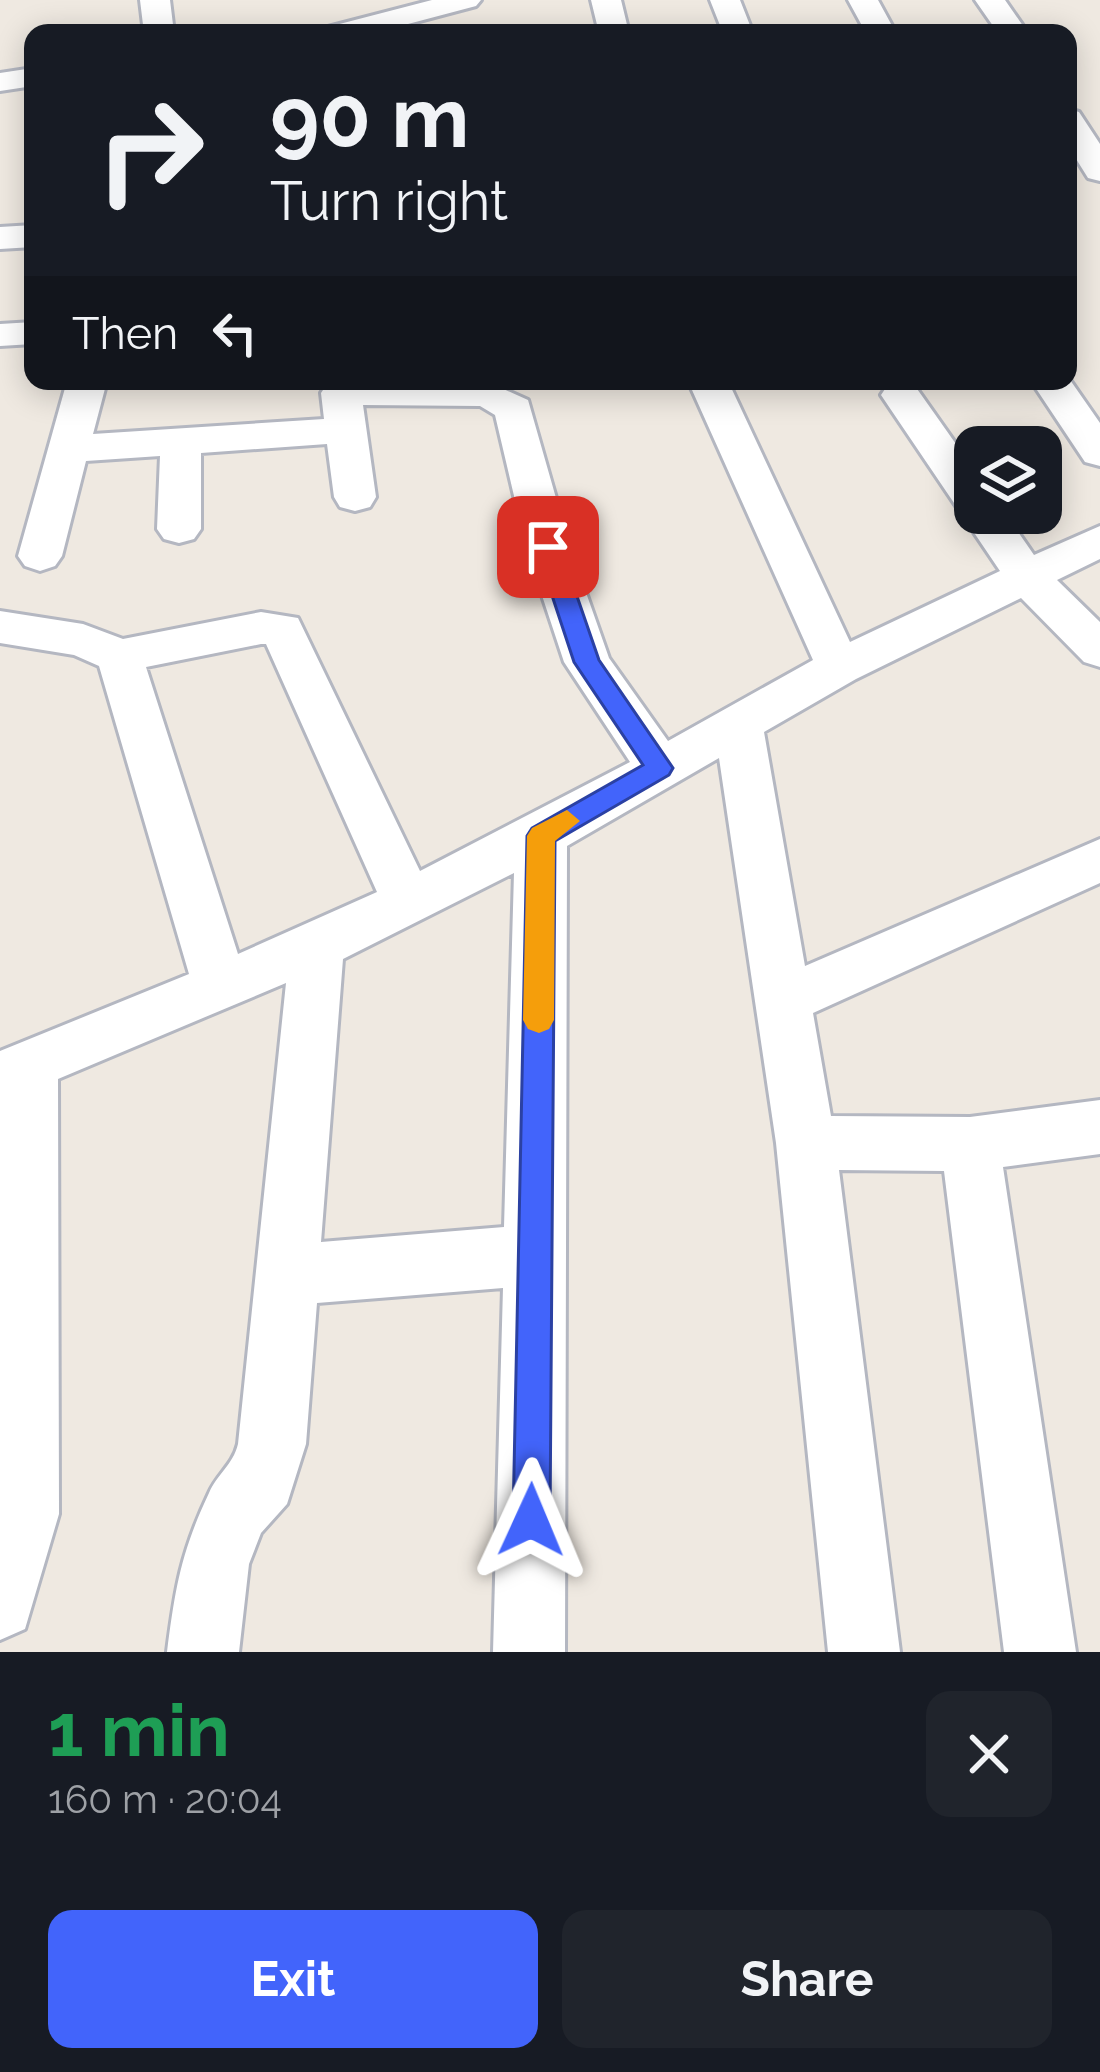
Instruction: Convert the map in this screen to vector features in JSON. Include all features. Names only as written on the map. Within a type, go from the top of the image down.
[{"type":"street","points":[[371,11],[470,0]]},
{"type":"street","points":[[1077,141],[1095,186]]},
{"type":"street","points":[[40,556],[85,390]]},
{"type":"street","points":[[712,390],[839,667]]},
{"type":"street","points":[[1057,390],[1100,453]]},
{"type":"street","points":[[69,449],[181,441],[342,401],[488,394],[514,409],[548,547],[587,662],[660,768]]},
{"type":"street","points":[[901,395],[954,472]]},
{"type":"street","points":[[342,401],[355,496]]},
{"type":"street","points":[[179,529],[181,441]]},
{"type":"street","points":[[997,534],[1027,577],[1100,650]]},
{"type":"street","points":[[0,1604],[24,1514],[15,1071],[317,946],[408,902],[541,836],[839,667],[1100,541]]},
{"type":"street","points":[[0,627],[83,640],[119,656],[261,628],[282,629],[408,902]]},
{"type":"street","points":[[119,656],[220,986]]},
{"type":"street","points":[[738,724],[806,1143],[864,1652]]},
{"type":"street","points":[[530,1652],[541,836]]},
{"type":"street","points":[[782,1001],[1100,860]]},
{"type":"street","points":[[202,1652],[214,1564],[236,1510],[263,1480],[272,1444],[317,946]]},
{"type":"street","points":[[806,1143],[970,1144],[1100,1127]]},
{"type":"street","points":[[970,1144],[1040,1652]]},
{"type":"street","points":[[285,1275],[535,1255]]},
{"type":"slow traffic","points":[[539,1020],[541,836],[567,821]]},
{"type":"route","points":[[531,1520],[541,836],[660,768],[587,662],[548,547]]}]
